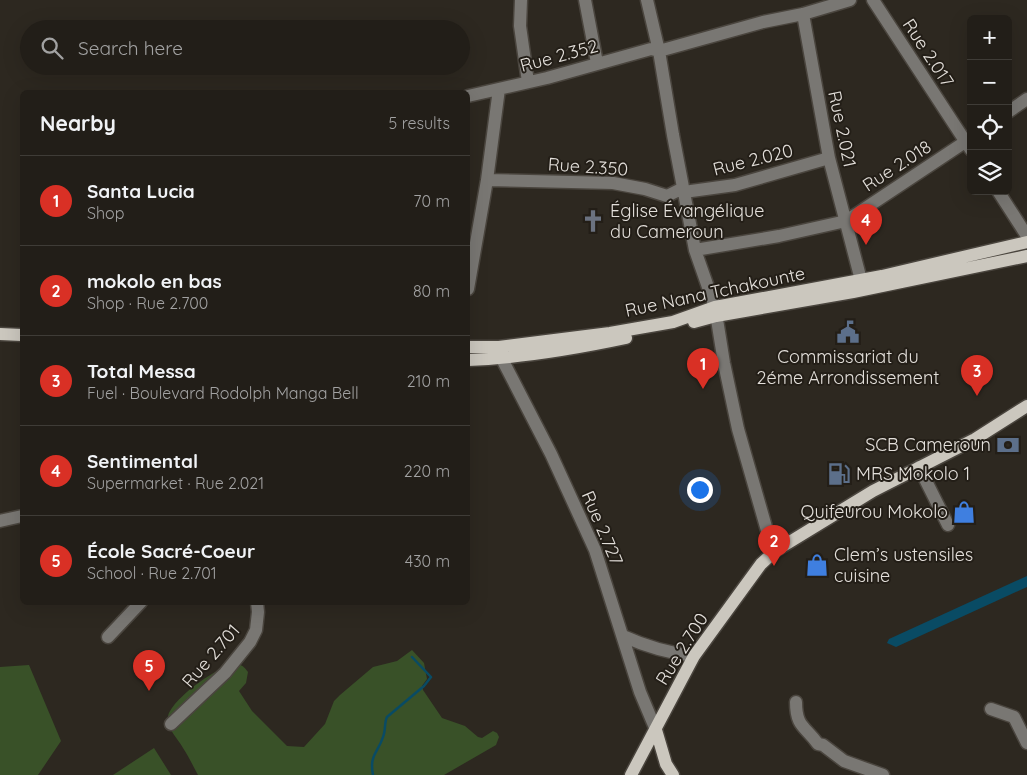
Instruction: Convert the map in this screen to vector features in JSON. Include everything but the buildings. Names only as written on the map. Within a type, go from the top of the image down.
[{"type":"main road","name":"Rue Nana Tchakounte","points":[[470,360],[500,353],[623,335],[715,311],[861,280],[883,281],[1027,242]]},
{"type":"main road","name":"Rue Nana Tchakounte","points":[[715,311],[1027,256]]},
{"type":"main road","points":[[0,327],[20,328]]},
{"type":"main road","points":[[0,334],[20,335]]},
{"type":"main road","name":"Rue Nana Tchakounte","points":[[470,347],[500,353]]},
{"type":"main road","name":"Rue 2.700","points":[[631,775],[694,656],[754,572],[775,551],[873,491],[976,438],[1027,406]]},
{"type":"main road","points":[[656,730],[666,764],[672,775]]},
{"type":"street","points":[[520,0],[520,26],[528,82]]},
{"type":"street","points":[[585,0],[597,63]]},
{"type":"street","points":[[647,0],[659,51],[695,250],[715,311],[738,429],[772,548],[775,551]]},
{"type":"street","name":"Rue 2.352","points":[[470,96],[499,90],[652,49],[659,51],[850,0]]},
{"type":"street","name":"Rue 2.017","points":[[873,0],[967,140]]},
{"type":"street","name":"Rue 2.021","points":[[803,14],[829,158],[861,280]]},
{"type":"street","points":[[470,278],[487,180],[499,90]]},
{"type":"street","points":[[1012,109],[1027,99]]},
{"type":"street","name":"Rue 2.018","points":[[695,250],[779,236],[846,221],[967,144]]},
{"type":"street","name":"Rue 2.020","points":[[684,192],[736,185],[829,158]]},
{"type":"street","name":"Rue 2.350","points":[[487,180],[613,184],[645,189],[667,196],[678,190],[684,192]]},
{"type":"street","points":[[1001,195],[1027,236]]},
{"type":"street","name":"Rue 2.727","points":[[500,353],[551,454],[595,550],[640,692],[656,730]]},
{"type":"street","points":[[919,467],[948,526]]},
{"type":"street","points":[[0,522],[20,517]]},
{"type":"street","points":[[108,637],[138,605]]},
{"type":"street","name":"Rue 2.701","points":[[171,724],[225,672],[250,642],[256,630],[257,605]]},
{"type":"street","points":[[623,636],[647,647],[671,654],[694,656]]},
{"type":"street","points":[[796,702],[796,713],[800,725],[812,735],[818,744],[823,745],[844,761],[879,774]]},
{"type":"street","points":[[991,709],[1014,717],[1027,743]]},
{"type":"green space","points":[[412,650],[424,663],[427,679],[422,686],[423,690],[442,718],[465,726],[478,737],[482,738],[493,731],[499,737],[496,745],[444,775],[198,775],[169,726],[168,717],[171,710],[196,684],[218,670],[238,664],[243,666],[248,672],[246,683],[239,691],[252,711],[287,746],[304,747],[325,724],[334,701],[340,695],[373,667],[397,661]]},
{"type":"green space","points":[[29,665],[61,741],[38,775],[0,775],[0,667]]},
{"type":"green space","points":[[154,748],[171,775],[113,775]]},
{"type":"water","points":[[1027,576],[1027,587],[896,647],[887,643],[889,639]]},
{"type":"waterway","points":[[373,775],[373,758],[384,734],[387,717],[424,686],[431,677],[412,657]]},
{"type":"place","name":"Église Évangélique du Cameroun","points":[[593,221]]},
{"type":"place","name":"Sentimental","points":[[866,245]]},
{"type":"place","name":"Commissariat du 2éme Arrondissement","points":[[848,332]]},
{"type":"place","name":"Santa Lucia","points":[[703,389]]},
{"type":"place","name":"Total Messa","points":[[977,396]]},
{"type":"place","name":"SCB Cameroun","points":[[1008,445]]},
{"type":"place","name":"MRS Mokolo 1","points":[[839,474]]},
{"type":"place","name":"Quifeurou Mokolo","points":[[964,512]]},
{"type":"place","name":"Clem’s ustensiles cuisine","points":[[817,565]]},
{"type":"place","name":"mokolo en bas","points":[[774,566]]},
{"type":"place","name":"École Sacré-Coeur","points":[[149,691]]}]
